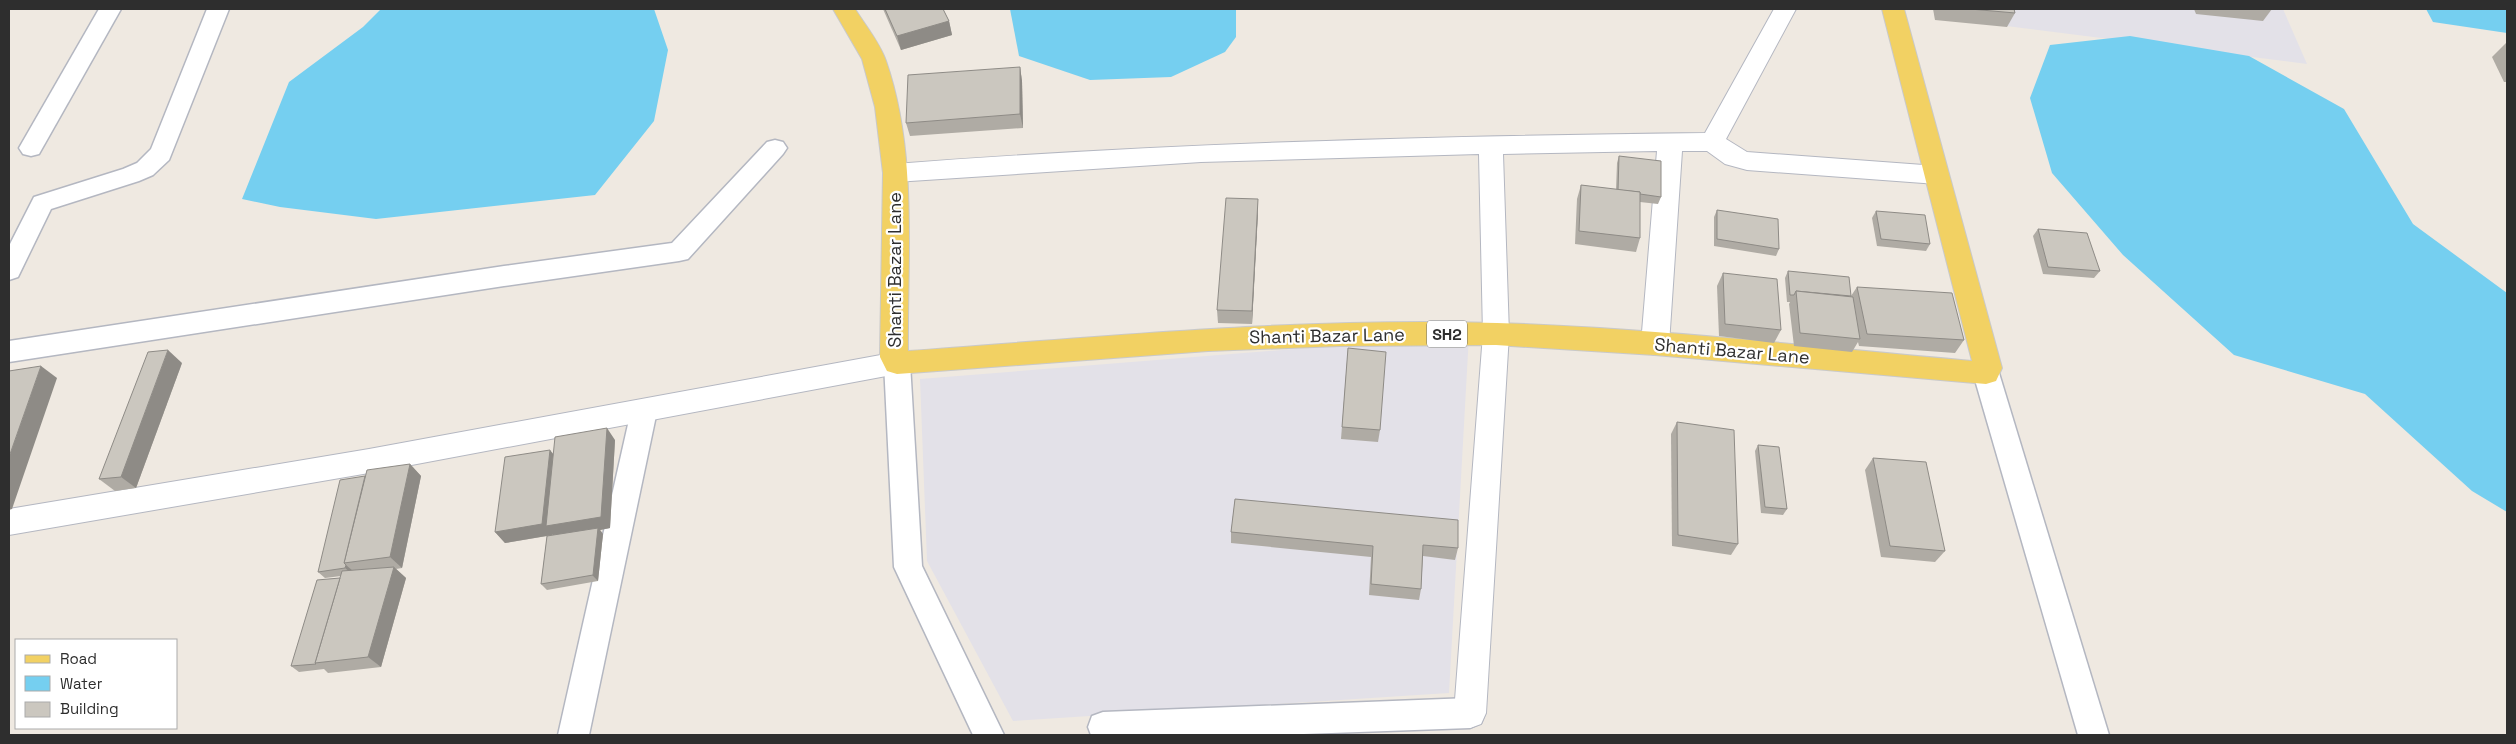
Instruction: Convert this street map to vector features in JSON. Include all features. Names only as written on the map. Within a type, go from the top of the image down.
[{"type":"main road","name":"Shanti Bazar Lane","points":[[844,9],[874,59],[887,107],[895,173],[894,357],[897,364],[1208,340],[1340,335],[1496,334],[1656,344],[1986,373]]},
{"type":"main road","points":[[1893,9],[1988,368],[1986,373]]},
{"type":"street","points":[[1712,142],[1785,9]]},
{"type":"street","points":[[1656,344],[1670,142]]},
{"type":"street","points":[[895,173],[1036,161],[1150,155],[1712,142],[1734,158],[1747,161],[1937,175]]},
{"type":"street","points":[[1470,713],[1496,334],[1490,146]]},
{"type":"street","points":[[9,522],[369,461],[897,364]]},
{"type":"lane","points":[[31,148],[110,9]]},
{"type":"lane","points":[[9,270],[42,203],[131,176],[145,169],[161,154],[218,9]]},
{"type":"lane","points":[[9,352],[504,276],[679,252],[775,148]]},
{"type":"lane","points":[[897,364],[908,567],[989,735]]},
{"type":"lane","points":[[1986,373],[2094,735]]},
{"type":"lane","points":[[573,735],[644,410]]},
{"type":"lane","points":[[1103,727],[1470,713]]},
{"type":"shaded area","points":[[1934,9],[2283,9],[2307,64],[1936,17]]},
{"type":"shaded area","points":[[1469,335],[1449,693],[1013,721],[927,561],[920,379]]},
{"type":"water","points":[[381,9],[654,9],[668,50],[654,121],[595,195],[376,219],[280,207],[242,199],[289,82],[363,27]]},
{"type":"water","points":[[1010,9],[1236,9],[1236,37],[1225,52],[1171,77],[1090,80],[1019,56]]},
{"type":"water","points":[[2426,9],[2507,9],[2507,33],[2433,22]]},
{"type":"water","points":[[2130,36],[2249,56],[2344,109],[2413,224],[2507,293],[2507,512],[2472,491],[2365,394],[2234,355],[2123,255],[2052,173],[2030,98],[2050,45]]},
{"type":"building","points":[[885,9],[943,9],[949,21],[897,36]]},
{"type":"building","points":[[1970,9],[2014,9],[2015,13]]},
{"type":"building","points":[[1020,67],[1020,114],[906,123],[908,75]]},
{"type":"building","points":[[1619,156],[1661,161],[1661,197],[1640,194],[1640,192],[1618,190]]},
{"type":"building","points":[[1581,185],[1640,192],[1640,238],[1579,231]]},
{"type":"building","points":[[1226,198],[1258,199],[1252,311],[1217,310]]},
{"type":"building","points":[[1717,210],[1778,219],[1779,249],[1717,239]]},
{"type":"building","points":[[1876,211],[1925,215],[1930,244],[1881,239]]},
{"type":"building","points":[[2038,229],[2087,233],[2100,271],[2048,267]]},
{"type":"building","points":[[1788,271],[1849,277],[1851,296],[1796,291],[1794,295],[1790,295]]},
{"type":"building","points":[[1723,273],[1777,279],[1781,330],[1725,324]]},
{"type":"building","points":[[1857,287],[1952,293],[1964,340],[1867,334]]},
{"type":"building","points":[[1796,291],[1853,297],[1860,339],[1800,333]]},
{"type":"building","points":[[1348,348],[1386,352],[1380,430],[1342,427]]},
{"type":"building","points":[[168,350],[121,477],[99,479],[148,352]]},
{"type":"building","points":[[41,366],[9,457],[9,371]]},
{"type":"building","points":[[1677,422],[1734,430],[1738,544],[1678,535]]},
{"type":"building","points":[[607,428],[601,517],[546,526],[555,437]]},
{"type":"building","points":[[1758,445],[1779,447],[1787,509],[1765,507]]},
{"type":"building","points":[[550,450],[542,524],[495,532],[505,457]]},
{"type":"building","points":[[1873,458],[1926,462],[1945,551],[1890,546]]},
{"type":"building","points":[[410,464],[390,557],[344,563],[367,470]]},
{"type":"building","points":[[365,476],[344,563],[346,565],[345,568],[318,572],[340,480]]},
{"type":"building","points":[[1235,499],[1458,520],[1458,548],[1423,545],[1421,589],[1371,584],[1373,546],[1231,532]]},
{"type":"building","points":[[598,528],[593,575],[541,584],[547,536]]},
{"type":"building","points":[[394,567],[368,657],[315,663],[342,571]]},
{"type":"building","points":[[340,578],[316,664],[291,666],[317,580]]}]
